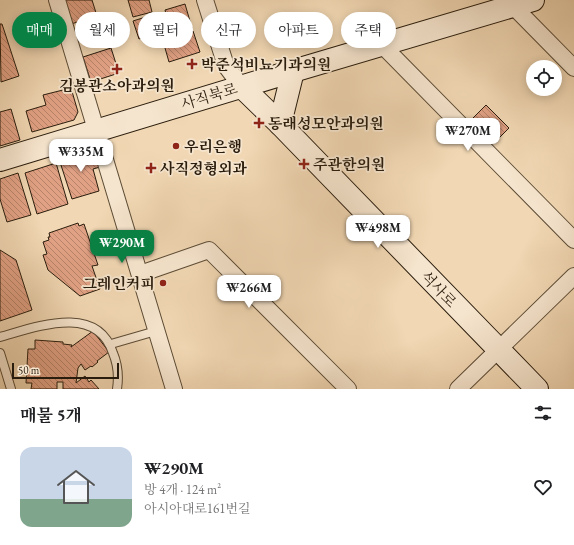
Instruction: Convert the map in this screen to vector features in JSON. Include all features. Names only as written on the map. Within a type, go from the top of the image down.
[{"type":"main road","name":"사직북로","points":[[396,40],[519,2]]},
{"type":"main road","name":"사직북로","points":[[0,160],[369,48]]},
{"type":"main road","points":[[280,124],[293,71]]},
{"type":"main road","name":"석사로","points":[[241,86],[280,124],[537,389]]},
{"type":"street","points":[[57,0],[174,389]]},
{"type":"street","points":[[205,0],[226,66],[241,86]]},
{"type":"street","points":[[519,2],[574,68]]},
{"type":"street","points":[[386,48],[574,240]]},
{"type":"street","points":[[140,274],[210,250],[348,389]]},
{"type":"street","points":[[458,389],[574,276]]},
{"type":"lane","points":[[0,338],[41,325],[61,322],[91,326],[101,332],[111,344],[119,377],[117,389]]},
{"type":"lane","points":[[111,344],[156,330]]},
{"type":"lane","points":[[0,352],[4,379],[11,389]]},
{"type":"building","points":[[64,0],[92,0],[96,12],[75,12],[75,23],[71,24]]},
{"type":"building","points":[[128,0],[149,0],[152,12],[138,12],[138,16],[133,17]]},
{"type":"building","points":[[185,4],[187,12],[166,12],[165,10]]},
{"type":"building","points":[[138,19],[138,36],[133,21]]},
{"type":"building","points":[[0,24],[2,24],[19,76],[1,82]]},
{"type":"building","points":[[193,31],[200,52],[169,62],[165,48],[193,48]]},
{"type":"building","points":[[111,48],[119,73],[91,82],[83,57]]},
{"type":"building","points":[[71,88],[78,112],[74,120],[32,132],[26,111],[46,105],[43,95]]},
{"type":"building","points":[[486,105],[509,128],[496,141],[473,118]]},
{"type":"building","points":[[11,109],[20,140],[0,146],[0,112]]},
{"type":"building","points":[[94,148],[100,167],[93,169],[99,191],[72,199],[59,159]]},
{"type":"building","points":[[56,163],[68,204],[37,214],[25,173]]},
{"type":"building","points":[[18,173],[31,215],[7,222],[0,199],[0,179]]},
{"type":"building","points":[[78,223],[79,226],[84,224],[98,265],[92,266],[100,289],[80,296],[48,270],[43,255],[47,254],[43,242],[49,240],[49,233]]},
{"type":"building","points":[[0,250],[16,260],[32,310],[0,321]]},
{"type":"building","points":[[93,331],[109,352],[92,367],[91,366],[85,370],[81,364],[78,368],[76,383],[85,376],[89,382],[91,380],[99,389],[63,389],[63,382],[57,382],[57,389],[31,389],[32,383],[26,383],[28,349],[35,349],[35,340],[63,342],[63,344],[72,345],[71,347]]},
{"type":"place","name":"박준석비뇨기과의원","points":[[192,64]]},
{"type":"place","name":"김봉관소아과의원","points":[[117,69]]},
{"type":"place","name":"동래성모안과의원","points":[[259,123]]},
{"type":"place","name":"우리은행","points":[[176,146]]},
{"type":"place","name":"주관한의원","points":[[304,164]]},
{"type":"place","name":"사직정형외과","points":[[151,168]]},
{"type":"place","name":"그레인커피","points":[[163,283]]}]
